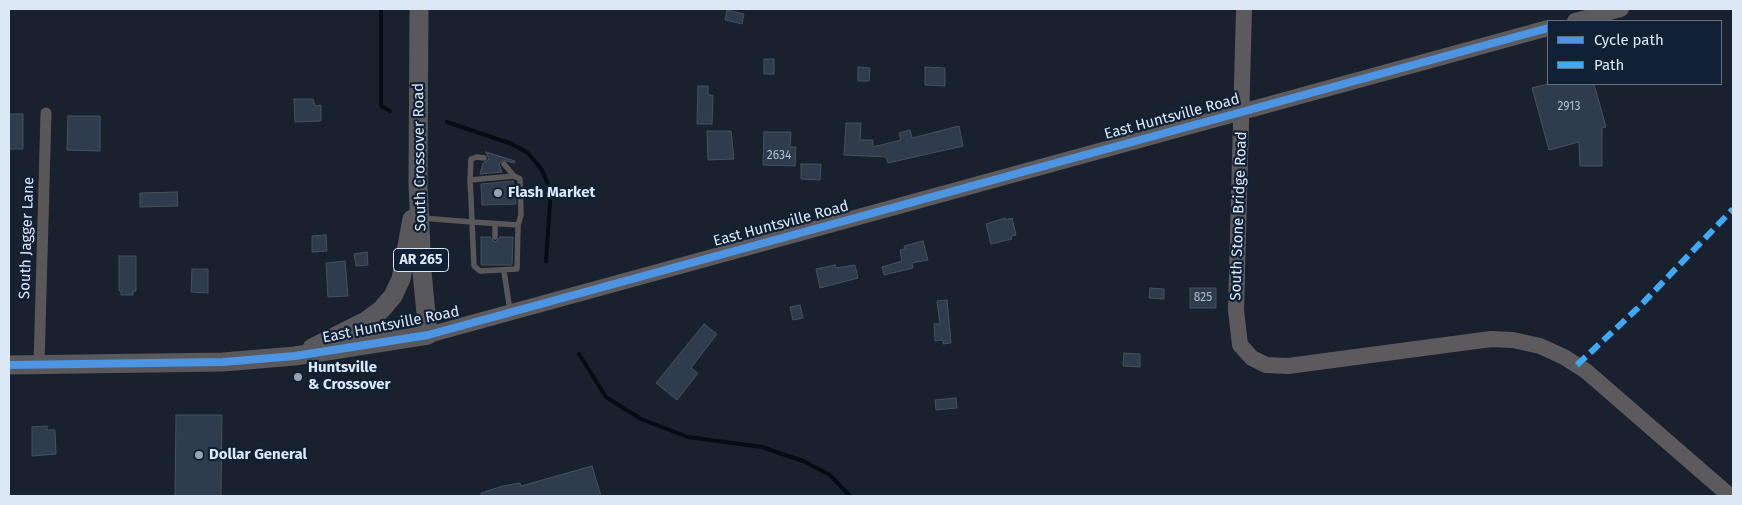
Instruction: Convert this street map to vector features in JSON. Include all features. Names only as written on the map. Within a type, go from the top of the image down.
[{"type":"main road","name":"South Crossover Road","points":[[419,9],[418,184],[422,272],[428,335]]},
{"type":"main road","name":"South Stone Bridge Road","points":[[1244,9],[1236,310],[1240,345],[1252,358],[1266,365],[1288,366],[1491,339],[1514,340],[1540,346],[1564,357],[1586,371],[1730,496]]},
{"type":"main road","points":[[1579,20],[1621,9]]},
{"type":"main road","name":"East Huntsville Road","points":[[9,366],[223,362],[295,356],[428,335],[1547,28]]},
{"type":"main road","points":[[295,356],[366,321],[381,310],[393,296],[401,280],[418,184]]},
{"type":"street","name":"South Jagger Lane","points":[[38,365],[46,113]]},
{"type":"lane","points":[[484,158],[477,157],[471,160],[470,180],[474,266],[480,272],[494,268],[504,271],[517,270],[518,225],[521,215],[520,179],[514,176],[504,164]]},
{"type":"lane","points":[[470,180],[514,176]]},
{"type":"lane","points":[[420,218],[518,225]]},
{"type":"lane","points":[[494,224],[495,237]]},
{"type":"lane","points":[[504,271],[510,312]]},
{"type":"building","points":[[727,10],[744,14],[742,24],[725,20]]},
{"type":"building","points":[[764,59],[774,59],[774,74],[764,74]]},
{"type":"building","points":[[858,67],[870,68],[869,81],[858,81]]},
{"type":"building","points":[[925,67],[945,68],[945,86],[925,85]]},
{"type":"building","points":[[1547,84],[1594,85],[1606,127],[1602,128],[1602,166],[1580,166],[1579,142],[1549,150],[1532,88]]},
{"type":"building","points":[[698,86],[708,86],[708,95],[713,95],[712,124],[697,124]]},
{"type":"building","points":[[294,99],[313,99],[315,106],[321,105],[321,121],[295,122]]},
{"type":"building","points":[[9,114],[23,114],[23,149],[9,149]]},
{"type":"building","points":[[68,116],[100,116],[100,151],[67,150]]},
{"type":"building","points":[[846,123],[861,123],[860,140],[873,140],[873,147],[901,140],[899,133],[910,130],[912,138],[959,126],[963,146],[888,163],[886,157],[844,155]]},
{"type":"building","points":[[707,131],[731,131],[734,159],[708,160]]},
{"type":"building","points":[[764,132],[791,132],[790,147],[796,147],[795,166],[763,165]]},
{"type":"building","points":[[486,152],[515,161],[514,163],[503,160],[499,164],[502,172],[480,174],[483,163],[489,159]]},
{"type":"building","points":[[801,164],[821,164],[820,180],[801,179]]},
{"type":"building","name":"Flash Market","points":[[513,181],[516,204],[482,205],[481,184]]},
{"type":"building","points":[[177,192],[178,206],[140,207],[140,193]]},
{"type":"building","points":[[1005,218],[1005,220],[1012,218],[1016,235],[1011,236],[1012,239],[991,244],[986,224]]},
{"type":"building","points":[[326,235],[327,251],[312,252],[312,236]]},
{"type":"building","points":[[481,237],[490,237],[495,242],[500,237],[513,237],[512,265],[481,265]]},
{"type":"building","points":[[923,241],[928,260],[912,263],[913,268],[884,275],[882,267],[902,261],[900,250],[905,249],[904,246]]},
{"type":"building","points":[[367,252],[368,265],[356,266],[354,254]]},
{"type":"building","points":[[119,256],[136,256],[136,291],[133,291],[133,295],[121,295],[121,291],[119,291]]},
{"type":"building","points":[[345,261],[348,296],[328,297],[326,263]]},
{"type":"building","points":[[835,265],[836,268],[855,265],[858,278],[820,288],[816,269]]},
{"type":"building","points":[[192,269],[208,269],[208,293],[191,292]]},
{"type":"building","points":[[1150,288],[1164,289],[1164,299],[1149,298]]},
{"type":"building","points":[[1190,288],[1216,288],[1216,308],[1190,308]]},
{"type":"building","points":[[947,300],[951,343],[943,344],[943,340],[935,341],[934,324],[940,324],[937,301]]},
{"type":"building","points":[[800,305],[803,318],[793,320],[790,307]]},
{"type":"building","points":[[704,324],[717,334],[691,368],[698,373],[677,400],[656,383]]},
{"type":"building","points":[[1124,353],[1140,354],[1140,367],[1123,366]]},
{"type":"building","points":[[956,398],[957,408],[936,410],[935,400]]},
{"type":"building","name":"Dollar General","points":[[176,415],[222,415],[221,496],[175,496]]},
{"type":"building","points":[[47,426],[47,430],[55,430],[56,454],[32,456],[32,427]]},
{"type":"building","points":[[592,466],[601,496],[481,496],[481,493],[503,486],[520,483],[521,486]]},
{"type":"waterway","points":[[381,9],[381,106],[390,111]]},
{"type":"waterway","points":[[447,122],[512,144],[528,153],[542,170],[549,187],[550,203],[546,261]]},
{"type":"waterway","points":[[579,354],[606,397],[641,419],[688,437],[762,447],[803,461],[830,475],[850,496]]},
{"type":"marked path","points":[[1577,365],[1639,307],[1733,209]]},
{"type":"cycle path","points":[[9,365],[223,362],[295,356],[428,335],[1547,28]]},
{"type":"place","name":"Flash Market","points":[[498,193]]},
{"type":"place","name":"Huntsville & Crossover","points":[[298,377]]},
{"type":"place","name":"Dollar General","points":[[199,455]]}]
